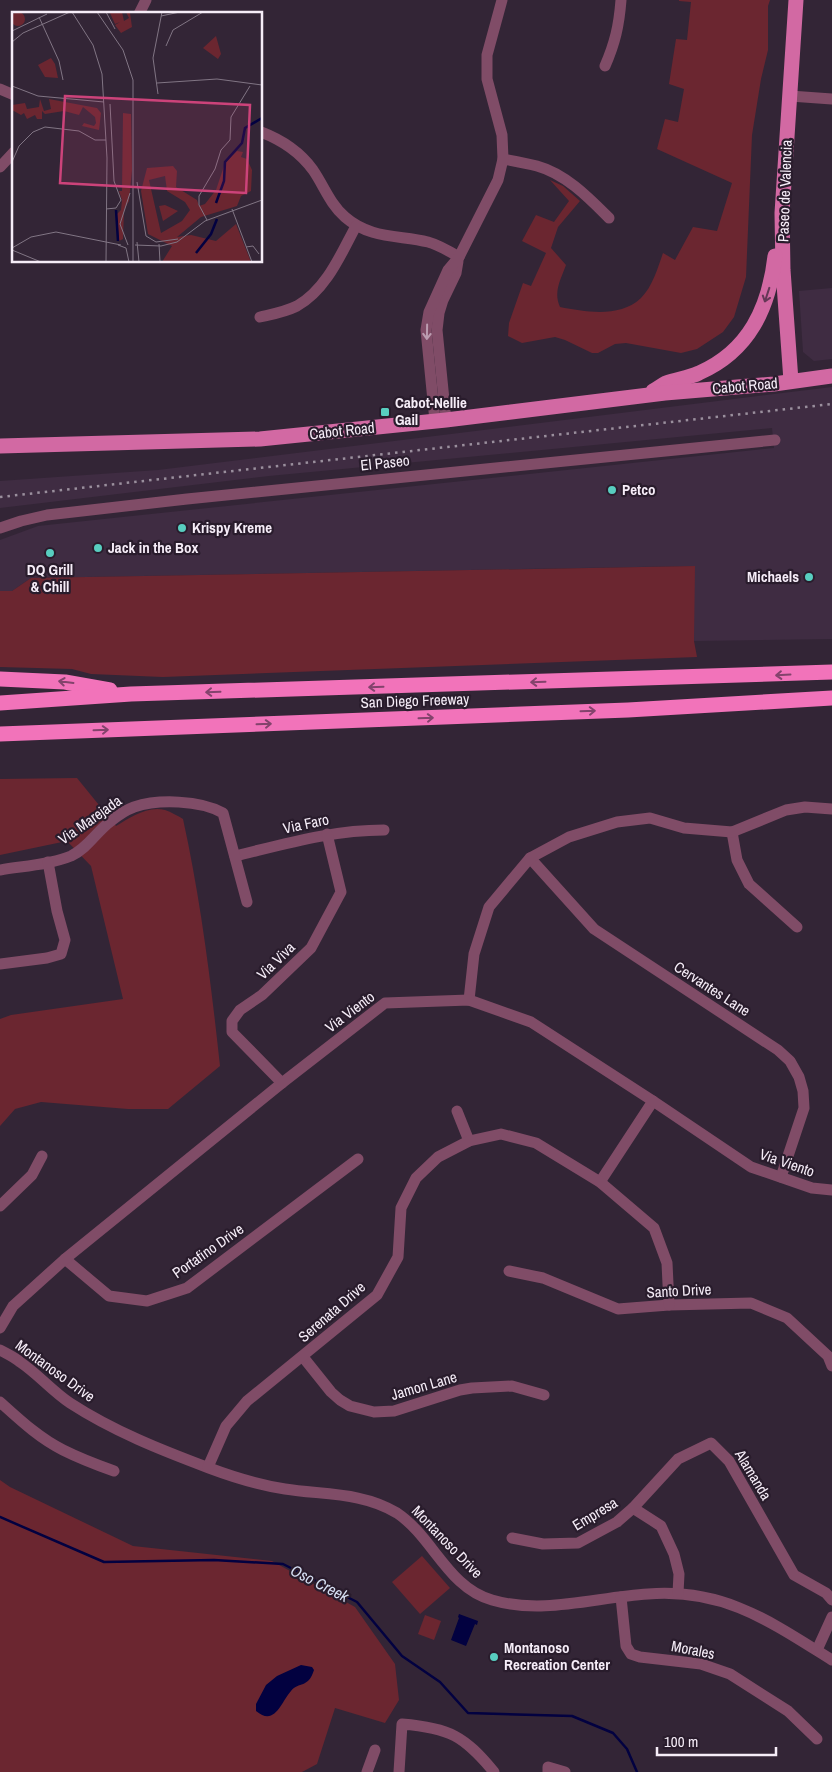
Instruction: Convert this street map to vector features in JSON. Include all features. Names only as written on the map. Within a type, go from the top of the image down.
[{"type":"highway","name":"San Diego Freeway","points":[[0,703],[131,694],[832,672]]},
{"type":"highway","points":[[0,679],[65,682],[131,694]]},
{"type":"highway","name":"San Diego Freeway","points":[[0,734],[628,710],[832,698]]},
{"type":"highway","points":[[0,745],[80,730]]},
{"type":"main road","name":"Paseo de Valencia","points":[[791,381],[783,270],[782,213],[796,0]]},
{"type":"main road","points":[[645,396],[667,383],[698,374],[719,364],[742,342],[754,327],[768,294],[773,275],[782,213]]},
{"type":"main road","name":"Cabot Road","points":[[0,446],[260,439],[832,376]]},
{"type":"street","points":[[140,12],[146,0]]},
{"type":"street","points":[[440,420],[437,330],[439,313],[456,273],[459,257],[498,180],[503,159],[502,135],[487,71],[487,55],[502,0]]},
{"type":"street","points":[[605,66],[615,42],[619,25],[621,0]]},
{"type":"street","points":[[0,89],[12,93]]},
{"type":"street","points":[[790,96],[832,99]]},
{"type":"street","points":[[262,132],[274,137],[295,150],[312,170],[330,201],[344,217],[356,226],[388,237],[427,242],[459,257]]},
{"type":"street","points":[[0,167],[12,154]]},
{"type":"street","points":[[503,159],[538,166],[554,172],[569,182],[609,218]]},
{"type":"street","points":[[260,317],[283,312],[313,295],[331,270],[356,226]]},
{"type":"street","name":"El Paseo","points":[[0,528],[47,515],[186,499],[775,440]]},
{"type":"street","name":"Via Marejada","points":[[0,870],[48,862],[72,855],[90,843],[110,821],[133,808],[161,801],[208,807],[215,808],[223,813],[247,902]]},
{"type":"street","points":[[469,1000],[474,954],[489,907],[530,858],[569,837],[617,822],[650,818],[684,828],[732,832],[786,810],[805,807],[832,809]]},
{"type":"street","name":"Via Faro","points":[[235,856],[327,834],[362,830],[384,830]]},
{"type":"street","points":[[732,832],[737,860],[750,884],[797,927]]},
{"type":"street","name":"Via Viva","points":[[282,1083],[232,1032],[232,1020],[240,1010],[262,995],[311,948],[341,892],[327,834]]},
{"type":"street","name":"Cervantes Lane","points":[[530,858],[594,929],[778,1050],[790,1062],[799,1077],[803,1091],[804,1108],[782,1177]]},
{"type":"street","points":[[0,964],[47,958],[61,954],[65,940],[57,911],[48,862]]},
{"type":"street","name":"Via Viento","points":[[0,1328],[13,1306],[65,1259],[282,1083],[385,1003],[469,1000],[530,1022],[751,1167],[812,1188],[832,1190]]},
{"type":"street","points":[[600,1182],[653,1101]]},
{"type":"street","points":[[457,1111],[469,1142]]},
{"type":"street","name":"Serenata Drive","points":[[208,1467],[226,1426],[248,1401],[377,1295],[398,1257],[401,1208],[416,1178],[438,1157],[469,1142],[501,1134],[536,1143],[600,1182],[654,1228],[667,1263],[669,1305]]},
{"type":"street","points":[[0,1206],[32,1175],[42,1156]]},
{"type":"street","name":"Portafino Drive","points":[[65,1259],[108,1296],[147,1301],[187,1288],[358,1159]]},
{"type":"street","name":"Santo Drive","points":[[509,1271],[543,1278],[618,1309],[669,1305],[751,1303],[787,1318],[828,1356],[832,1366]]},
{"type":"street","name":"Montanoso Drive","points":[[0,1350],[19,1361],[67,1401],[94,1418],[208,1467],[248,1481],[284,1489],[362,1498],[397,1513],[420,1534],[467,1587],[488,1600],[535,1608],[648,1594],[678,1593],[716,1599],[744,1608],[783,1628],[832,1660]]},
{"type":"street","name":"Jamon Lane","points":[[303,1357],[331,1392],[340,1400],[350,1406],[374,1412],[394,1411],[472,1388],[512,1386],[544,1395]]},
{"type":"street","points":[[0,1402],[34,1432],[51,1443],[63,1450],[114,1471]]},
{"type":"street","name":"Alamanda","points":[[633,1508],[678,1459],[711,1443],[729,1461],[794,1575],[826,1593],[832,1600]]},
{"type":"street","points":[[633,1508],[661,1526],[674,1554],[679,1574],[678,1593]]},
{"type":"street","name":"Empresa","points":[[512,1538],[542,1544],[578,1543],[617,1522],[633,1508]]},
{"type":"street","name":"Morales","points":[[621,1597],[626,1646],[631,1654],[640,1658],[701,1664],[730,1674],[788,1711],[817,1739]]},
{"type":"street","points":[[817,1650],[832,1618]]},
{"type":"street","points":[[399,1772],[402,1724],[430,1727],[452,1734],[467,1743],[494,1772]]},
{"type":"street","points":[[367,1772],[376,1750]]},
{"type":"street","points":[[548,1772],[548,1767],[565,1772]]},
{"type":"shaded area","points":[[679,0],[770,0],[768,6],[768,50],[761,79],[752,135],[746,277],[734,317],[723,332],[697,349],[681,353],[626,343],[615,344],[598,353],[592,353],[555,337],[522,343],[508,336],[509,323],[523,283],[531,286],[546,253],[522,241],[536,215],[554,222],[569,201],[550,180],[563,186],[580,201],[558,227],[551,248],[566,265],[560,280],[557,296],[560,307],[592,312],[623,309],[641,298],[649,288],[663,253],[675,260],[693,227],[717,231],[732,183],[657,149],[665,119],[678,122],[684,89],[669,84],[676,39],[687,40],[691,2]]},
{"type":"shaded area","points":[[832,288],[832,359],[814,361],[803,352],[799,291]]},
{"type":"shaded area","points":[[832,387],[832,639],[694,641],[694,566],[31,578],[12,591],[0,591],[0,540],[38,526],[774,448],[772,428],[269,476],[0,508],[0,481],[158,470]]},
{"type":"shaded area","points":[[695,566],[694,641],[697,657],[163,677],[91,674],[72,669],[0,667],[0,591],[12,591],[31,578]]},
{"type":"shaded area","points":[[77,778],[116,826],[139,813],[152,809],[165,810],[183,819],[205,942],[220,1066],[168,1109],[128,1109],[41,1102],[15,1109],[0,1126],[0,1019],[11,1015],[123,999],[91,866],[67,841],[0,855],[0,779]]},
{"type":"shaded area","points":[[0,1480],[10,1487],[133,1546],[272,1561],[355,1607],[395,1664],[399,1700],[385,1723],[335,1708],[317,1764],[302,1772],[0,1772]]},
{"type":"shaded area","points":[[422,1556],[450,1588],[420,1614],[392,1582]]},
{"type":"shaded area","points":[[459,1614],[478,1621],[466,1646],[451,1640]]},
{"type":"shaded area","points":[[425,1615],[441,1621],[434,1640],[418,1634]]},
{"type":"shaded area","points":[[301,1665],[312,1667],[314,1670],[309,1680],[294,1688],[273,1715],[263,1715],[256,1711],[256,1704],[266,1685],[277,1676]]},
{"type":"waterway","name":"Oso Creek","points":[[0,1517],[104,1562],[214,1560],[283,1564],[357,1602],[402,1656],[440,1682],[468,1713],[572,1716],[613,1733],[627,1749],[637,1772]]},
{"type":"railway","points":[[0,497],[832,404]]},
{"type":"place","name":"Cabot-Nellie Gail","points":[[385,412]]},
{"type":"place","name":"Petco","points":[[612,490]]},
{"type":"place","name":"Krispy Kreme","points":[[182,528]]},
{"type":"place","name":"Jack in the Box","points":[[98,548]]},
{"type":"place","name":"DQ Grill & Chill","points":[[50,553]]},
{"type":"place","name":"Michaels","points":[[809,577]]},
{"type":"place","name":"Montanoso Recreation Center","points":[[494,1657]]}]
